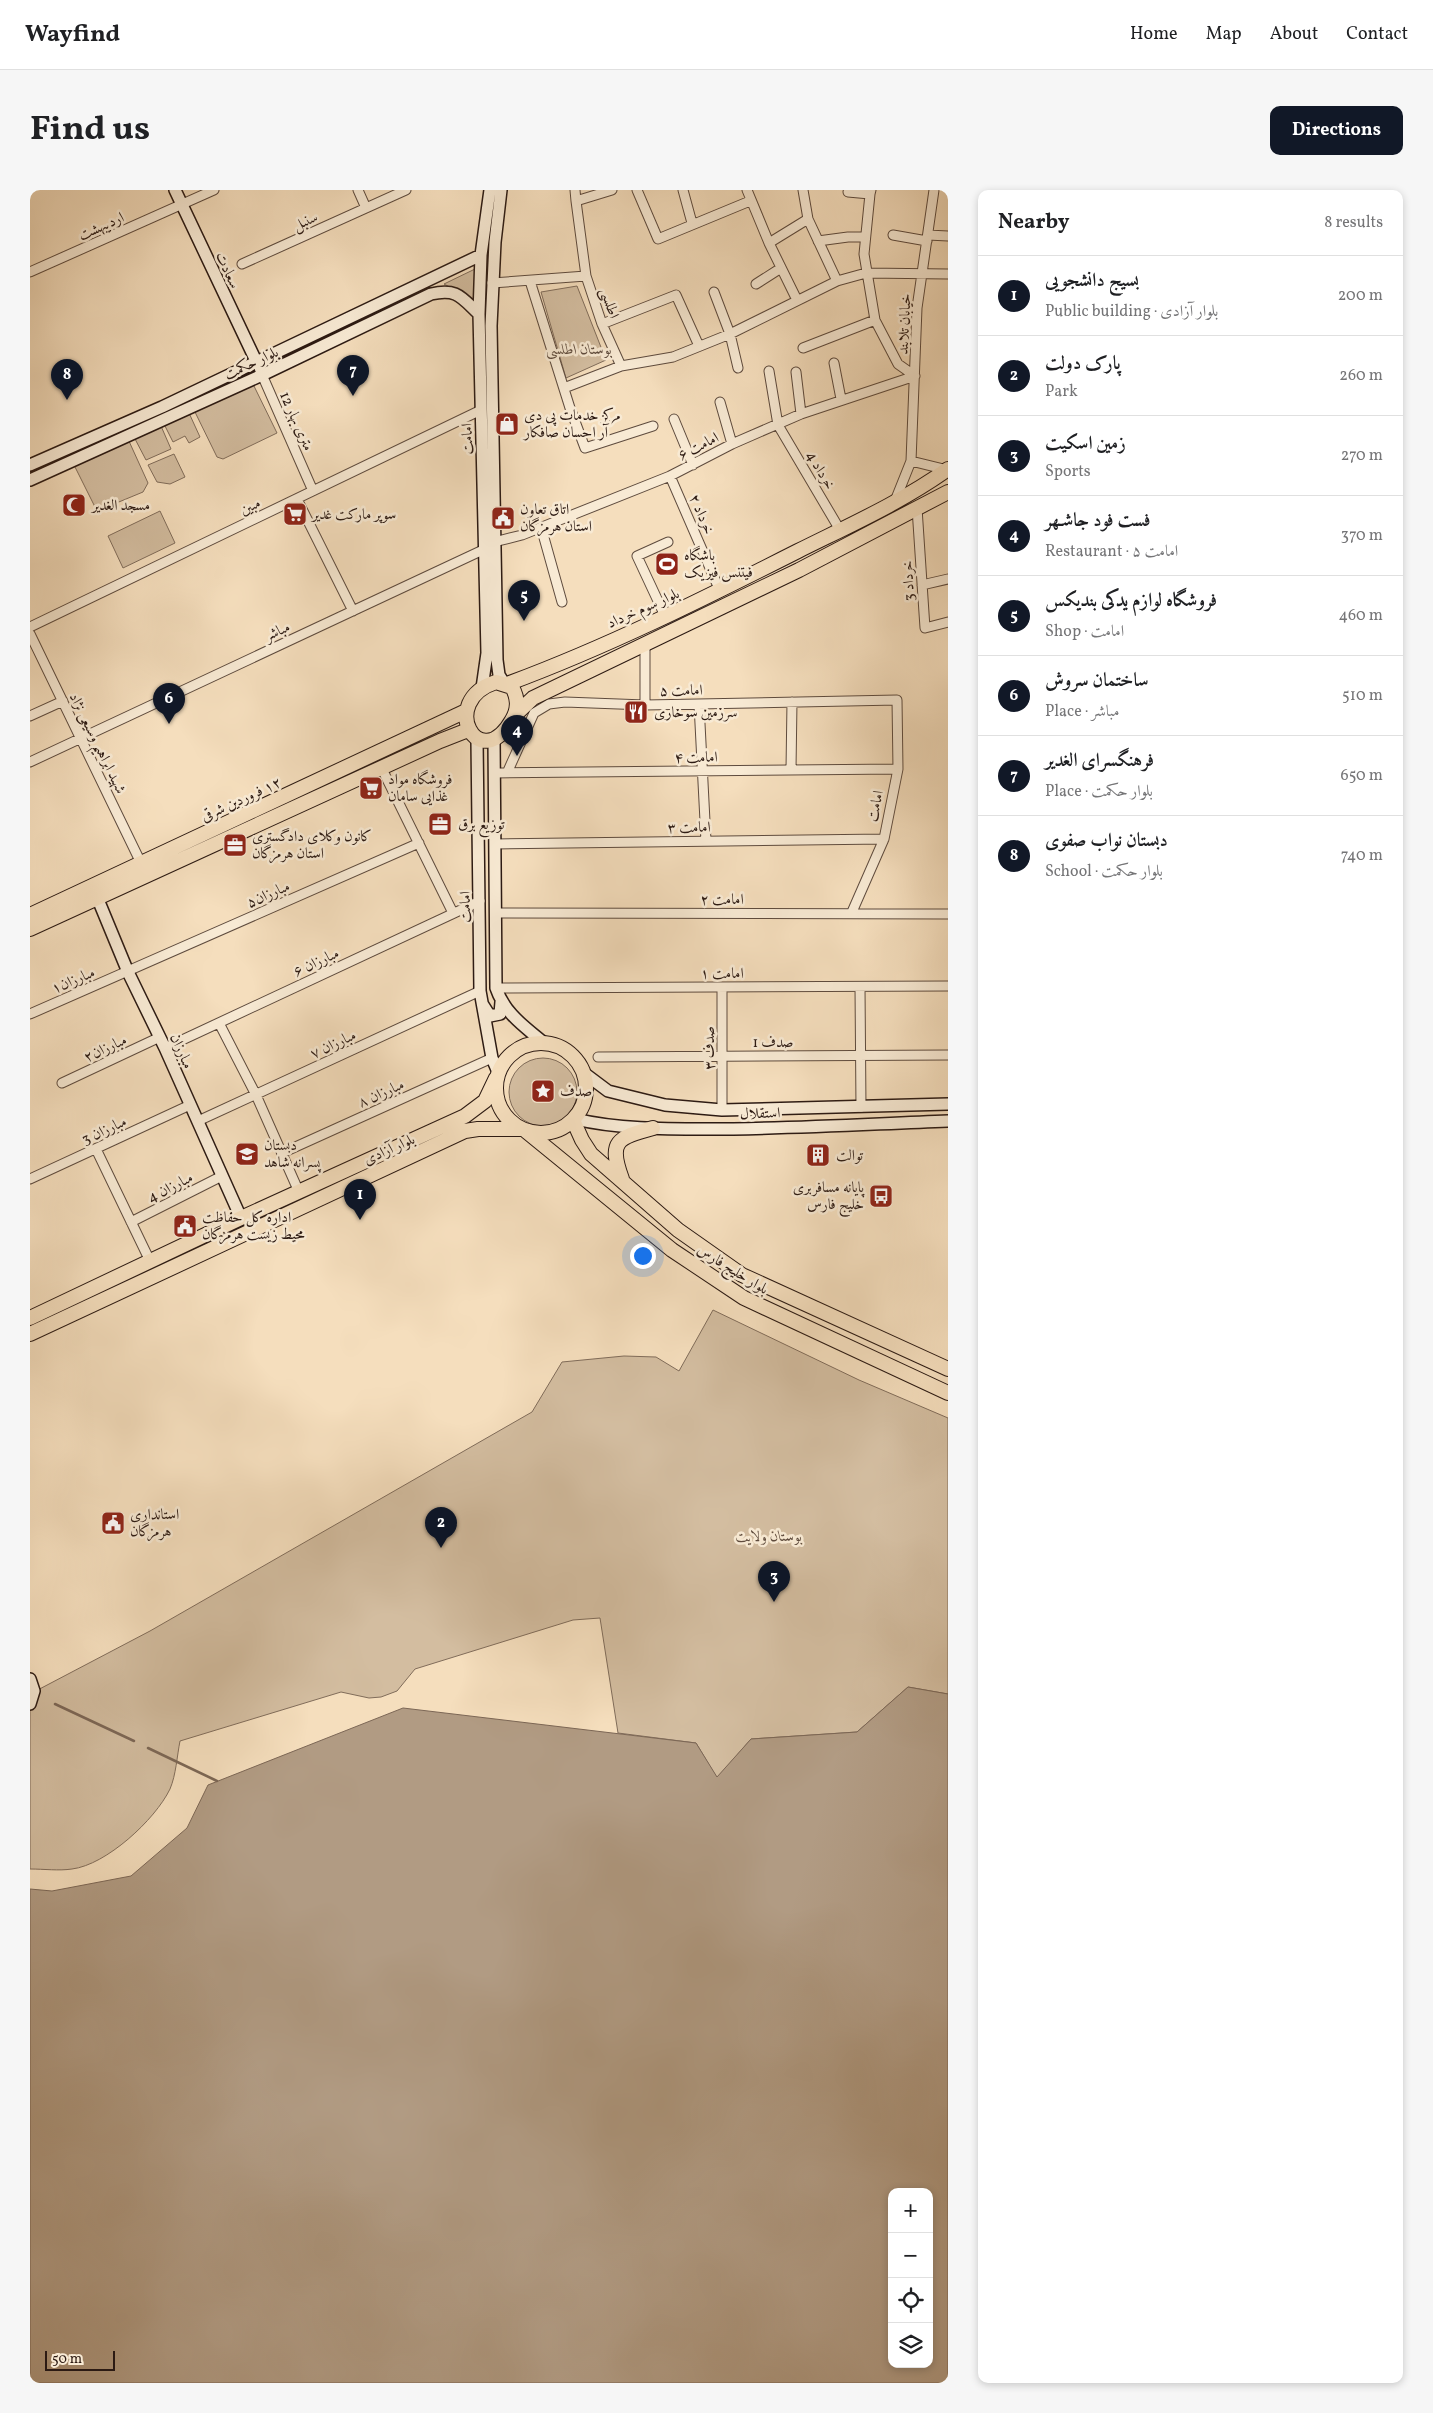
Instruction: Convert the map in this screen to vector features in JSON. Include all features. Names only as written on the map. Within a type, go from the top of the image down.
[{"type":"main road","name":"بلوار سوم خرداد","points":[[505,684],[543,671],[720,591],[895,501],[947,470]]},
{"type":"main road","points":[[514,716],[533,698],[556,686],[799,570],[948,492]]},
{"type":"main road","points":[[543,671],[541,677],[544,683],[550,687],[556,686]]},
{"type":"main road","points":[[496,682],[505,684],[512,687],[517,698],[514,716],[508,728],[494,739],[484,741],[472,735],[466,711],[482,688],[496,682]]},
{"type":"main road","name":"١٢ فروردین شرقی","points":[[30,914],[466,711]]},
{"type":"main road","points":[[432,728],[445,729],[445,734],[440,741]]},
{"type":"main road","name":"١٢ فروردین شرقی","points":[[30,929],[440,741],[472,735]]},
{"type":"main road","points":[[544,1043],[565,1049],[579,1063],[584,1073],[585,1100],[574,1120],[563,1128],[552,1132],[539,1134],[524,1130],[508,1120],[500,1108],[495,1093],[497,1074],[504,1062],[522,1047],[544,1043]]},
{"type":"main road","name":"بلوار آزادی","points":[[30,1318],[476,1109],[485,1101],[497,1074]]},
{"type":"main road","name":"بلوار خلیج فارس","points":[[574,1120],[582,1140],[592,1154],[678,1230],[742,1275],[948,1370]]},
{"type":"main road","points":[[623,1182],[616,1162],[616,1148],[624,1138],[653,1128]]},
{"type":"main road","name":"بلوار آزادی","points":[[30,1334],[465,1131],[478,1129],[524,1130]]},
{"type":"main road","name":"بلوار خلیج فارس","points":[[524,1130],[672,1250],[744,1298],[948,1393]]},
{"type":"street","name":"سعادت","points":[[175,190],[256,362]]},
{"type":"street","name":"اردیبهشت","points":[[32,271],[182,206],[214,190]]},
{"type":"street","points":[[358,190],[366,208]]},
{"type":"street","name":"سنبل","points":[[242,264],[406,190]]},
{"type":"street","name":"امامت","points":[[490,190],[481,254],[479,314],[481,410],[497,660],[499,674],[505,684]]},
{"type":"street","name":"امامت","points":[[482,688],[487,653],[492,283],[501,190]]},
{"type":"street","name":"اطلسی","points":[[575,190],[586,276],[602,324],[621,366]]},
{"type":"street","points":[[576,202],[612,190]]},
{"type":"street","points":[[636,190],[658,239],[750,200]]},
{"type":"street","points":[[683,190],[692,223]]},
{"type":"street","points":[[747,190],[768,243],[797,300]]},
{"type":"street","points":[[803,190],[808,219],[837,281]]},
{"type":"street","name":"خیابان تلابند","points":[[895,501],[911,461],[917,308],[934,190]]},
{"type":"street","points":[[848,192],[871,192],[864,254],[875,320],[898,364],[915,376]]},
{"type":"street","points":[[768,243],[808,219]]},
{"type":"street","points":[[893,235],[927,238],[948,236]]},
{"type":"street","points":[[818,241],[865,237]]},
{"type":"street","name":"بلوار حکمت","points":[[30,465],[162,407],[419,286],[481,254]]},
{"type":"street","points":[[30,260],[32,271]]},
{"type":"street","points":[[756,284],[781,268]]},
{"type":"street","points":[[564,388],[621,366],[673,357],[730,334],[837,281],[866,273],[948,274]]},
{"type":"street","points":[[492,283],[586,276]]},
{"type":"street","points":[[530,281],[585,448],[653,426]]},
{"type":"street","name":"بلوار حکمت","points":[[30,480],[262,375],[431,294],[446,290],[458,296],[479,314]]},
{"type":"street","points":[[714,292],[730,334],[738,368]]},
{"type":"street","points":[[602,324],[676,295],[699,346]]},
{"type":"street","points":[[803,348],[875,320]]},
{"type":"street","name":"12 متری بهار","points":[[256,362],[313,491]]},
{"type":"street","points":[[834,363],[842,399]]},
{"type":"street","points":[[769,371],[778,425]]},
{"type":"street","points":[[796,372],[801,414]]},
{"type":"street","name":"امامت ۶","points":[[489,545],[522,535],[670,476],[732,444],[801,414],[915,376]]},
{"type":"street","points":[[720,402],[732,444]]},
{"type":"street","name":"مبین","points":[[30,627],[481,410]]},
{"type":"street","points":[[674,419],[693,465]]},
{"type":"street","name":"خرداد 4","points":[[778,425],[840,530]]},
{"type":"street","points":[[911,461],[947,470]]},
{"type":"street","name":"خرداد ۲","points":[[670,476],[720,591]]},
{"type":"street","points":[[297,499],[353,610]]},
{"type":"street","name":"خرداد 3","points":[[917,508],[924,628],[948,622]]},
{"type":"street","points":[[541,527],[562,602]]},
{"type":"street","points":[[665,616],[637,556],[668,542]]},
{"type":"street","name":"مباشر","points":[[30,762],[489,545]]},
{"type":"street","points":[[922,585],[948,580]]},
{"type":"street","name":"شهید ابراهیم وسیعی نژاد","points":[[30,634],[141,863]]},
{"type":"street","points":[[645,645],[645,705]]},
{"type":"street","name":"امامت","points":[[852,912],[884,839],[898,769],[897,700]]},
{"type":"street","name":"امامت ۵","points":[[507,772],[534,713],[549,704],[565,702],[645,705],[897,700]]},
{"type":"street","points":[[30,716],[63,701]]},
{"type":"street","points":[[791,770],[792,702]]},
{"type":"street","points":[[699,704],[706,841]]},
{"type":"street","name":"امامت","points":[[472,735],[480,901],[480,990],[492,1058],[497,1074]]},
{"type":"street","name":"امامت","points":[[494,739],[496,988],[501,1002],[511,1016],[544,1043]]},
{"type":"street","points":[[382,769],[453,913]]},
{"type":"street","name":"امامت ۴","points":[[495,773],[898,769]]},
{"type":"street","name":"امامت ۳","points":[[495,844],[884,839]]},
{"type":"street","name":"مبارزان۵","points":[[128,972],[419,843]]},
{"type":"street","name":"مبارزان","points":[[97,897],[128,972],[160,1037],[241,1218]]},
{"type":"street","name":"مبارزان ۶","points":[[165,1048],[480,901]]},
{"type":"street","name":"امامت ۲","points":[[496,913],[852,912],[948,914]]},
{"type":"street","name":"مبارزان۱","points":[[30,1014],[128,972]]},
{"type":"street","points":[[860,986],[861,1107]]},
{"type":"street","name":"امامت ۱","points":[[496,988],[948,986]]},
{"type":"street","name":"صدف ۳","points":[[722,987],[722,1110]]},
{"type":"street","name":"مبارزان ۷","points":[[198,1121],[480,990]]},
{"type":"street","points":[[482,1003],[490,1016],[496,1016],[500,1014],[501,1002]]},
{"type":"street","points":[[219,1023],[256,1094],[298,1192]]},
{"type":"street","name":"مبارزان۲","points":[[62,1083],[160,1037]]},
{"type":"street","name":"صدف 1","points":[[598,1057],[948,1056]]},
{"type":"street","name":"مبارزان ۸","points":[[282,1153],[492,1058]]},
{"type":"street","name":"استقلال","points":[[584,1073],[608,1090],[665,1105],[722,1110],[948,1104]]},
{"type":"street","name":"مبارزان 3","points":[[30,1179],[190,1106]]},
{"type":"street","name":"استقلال","points":[[574,1120],[604,1126],[736,1129],[948,1121]]},
{"type":"street","points":[[96,1150],[150,1261]]},
{"type":"street","name":"مبارزان 4","points":[[131,1222],[222,1176]]},
{"type":"street","points":[[30,1679],[34,1691],[30,1704]]},
{"type":"green space","points":[[475,269],[474,300],[444,284]]},
{"type":"green space","name":"بوستان اطلسی","points":[[577,286],[606,360],[566,378],[541,292]]},
{"type":"green space","points":[[252,382],[277,433],[223,459],[217,457],[194,410]]},
{"type":"green space","points":[[189,413],[200,437],[189,443],[185,436],[173,442],[164,424]]},
{"type":"green space","points":[[161,426],[171,449],[146,460],[134,437]]},
{"type":"green space","points":[[128,439],[148,483],[143,492],[97,511],[74,465]]},
{"type":"green space","points":[[174,454],[185,477],[170,484],[157,482],[148,465]]},
{"type":"green space","points":[[160,511],[175,543],[123,568],[108,536]]},
{"type":"green space","points":[[536,1058],[550,1058],[562,1063],[572,1073],[577,1085],[577,1099],[572,1111],[562,1121],[550,1126],[536,1126],[524,1121],[514,1111],[509,1099],[509,1085],[514,1073],[524,1063]]},
{"type":"green space","name":"بوستان ولایت","points":[[713,1310],[859,1380],[948,1418],[948,1694],[908,1687],[857,1732],[751,1739],[717,1778],[696,1743],[618,1733],[600,1618],[573,1620],[415,1669],[397,1691],[381,1697],[369,1698],[341,1692],[180,1741],[170,1789],[153,1814],[128,1839],[100,1859],[85,1866],[67,1870],[30,1869],[30,1694],[150,1631],[532,1412],[562,1362],[624,1356],[656,1357],[679,1371]]},
{"type":"shaded area","points":[[908,1687],[948,1694],[948,2383],[30,2383],[30,1889],[52,1891],[131,1876],[187,1828],[208,1785],[403,1708],[696,1743],[717,1777],[751,1739],[857,1732]]},
{"type":"waterway","points":[[55,1704],[134,1741]]},
{"type":"waterway","points":[[148,1748],[217,1781]]},
{"type":"place","name":"فرهنگسرای الغدیر","points":[[353,396]]},
{"type":"place","name":"دبستان نواب صفوی","points":[[67,400]]},
{"type":"place","name":"مرکز خدمات پی دی آر احسان صافکار","points":[[507,424]]},
{"type":"place","name":"مسجد الغدیر","points":[[74,505]]},
{"type":"place","name":"سوپر مارکت غدیر","points":[[295,514]]},
{"type":"place","name":"اتاق تعاون استان هرمزگان","points":[[503,518]]},
{"type":"place","name":"باشگاه فیتنس فیزیک","points":[[667,564]]},
{"type":"place","name":"فروشگاه لوازم یدکی بندیکس","points":[[524,621]]},
{"type":"place","name":"سرزمین سوخاری","points":[[636,712]]},
{"type":"place","name":"ساختمان سروش","points":[[169,724]]},
{"type":"place","name":"فست فود جاشـهر","points":[[517,756]]},
{"type":"place","name":"فروشگاه مواد غذایی سامان","points":[[371,788]]},
{"type":"place","name":"توزیع برق","points":[[440,824]]},
{"type":"place","name":"کانون وکلای دادگستری استان هرمزگان","points":[[235,845]]},
{"type":"place","name":"صدف","points":[[543,1091]]},
{"type":"place","name":"دبستان پسرانه شاهد","points":[[247,1154]]},
{"type":"place","name":"توالت","points":[[818,1155]]},
{"type":"place","name":"پایانه مسافربری خلیج فارس","points":[[881,1196]]},
{"type":"place","name":"بسیج دانشجویی","points":[[360,1220]]},
{"type":"place","name":"اداره کل حفاظت محیط زیست هرمزگان","points":[[185,1226]]},
{"type":"place","name":"استانداری هرمزگان","points":[[113,1523]]},
{"type":"place","name":"پارک دولت","points":[[441,1548]]},
{"type":"place","name":"زمین اسکیت","points":[[774,1602]]}]
